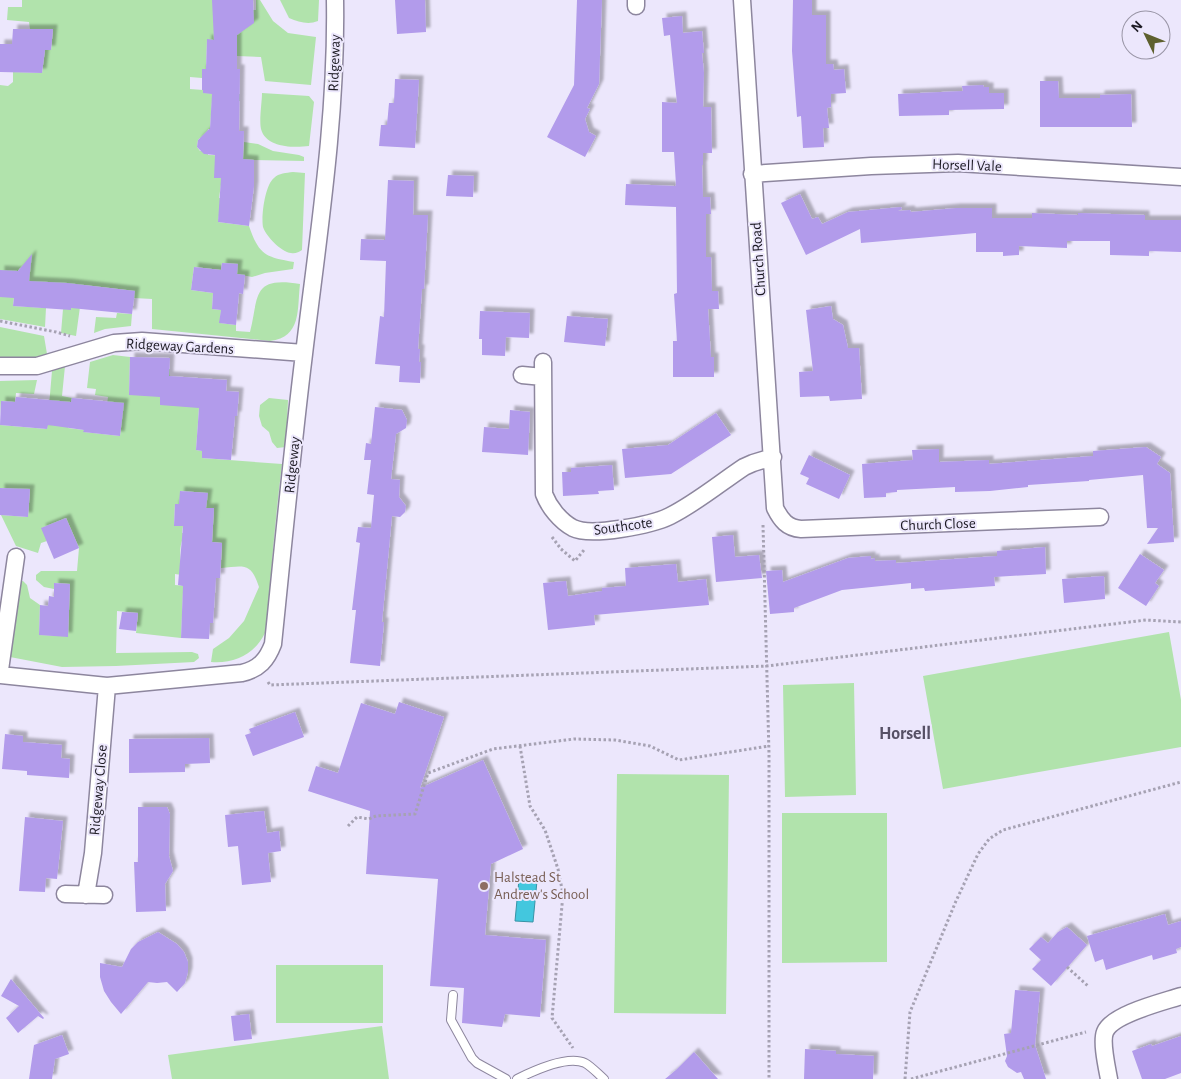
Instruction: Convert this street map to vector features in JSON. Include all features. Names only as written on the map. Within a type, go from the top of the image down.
[{"type":"street","name":"Ridgeway","points":[[256,668],[266,658],[273,644],[304,354],[329,154],[334,89],[336,0]]},
{"type":"street","name":"Church Road","points":[[742,0],[752,174],[776,508],[780,517]]},
{"type":"street","name":"Horsell Vale","points":[[752,174],[871,166],[958,164],[1181,177]]},
{"type":"street","name":"Ridgeway Gardens","points":[[0,366],[37,366],[114,344],[142,341],[304,354]]},
{"type":"street","name":"Southcote","points":[[522,375],[543,369],[544,494],[548,504],[572,535],[588,531],[636,527],[654,523],[676,512],[744,467],[773,457]]},
{"type":"street","name":"Church Close","points":[[780,517],[788,526],[801,529],[1082,524],[1100,517]]},
{"type":"street","points":[[0,670],[16,557]]},
{"type":"street","points":[[0,675],[107,686],[242,673],[256,668]]},
{"type":"street","name":"Ridgeway Close","points":[[86,894],[93,853],[107,686]]},
{"type":"street","points":[[65,894],[104,894]]},
{"type":"street","points":[[1109,1079],[1104,1039],[1105,1032],[1110,1026],[1123,1017],[1181,996]]},
{"type":"lane","points":[[453,995],[450,1020],[472,1058],[477,1063],[506,1079]]},
{"type":"lane","points":[[517,1079],[537,1069],[562,1062],[583,1062],[604,1079]]},
{"type":"path","points":[[0,321],[56,332],[71,337]]},
{"type":"path","points":[[763,524],[768,746],[769,1079]]},
{"type":"path","points":[[550,533],[561,549],[575,561],[586,548]]},
{"type":"path","points":[[256,668],[270,685],[767,666],[1146,620],[1181,622]]},
{"type":"path","points":[[348,826],[357,817],[370,819],[376,816],[415,814],[428,773],[493,749],[574,739],[615,740],[650,746],[679,760],[768,746]]},
{"type":"path","points":[[520,746],[530,806],[544,830],[558,869],[563,894],[552,1018],[583,1062]]},
{"type":"path","points":[[905,1079],[910,1012],[956,900],[978,854],[989,839],[1003,830],[1181,782]]},
{"type":"path","points":[[1067,967],[1088,986]]},
{"type":"path","points":[[910,1079],[1110,1026]]},
{"type":"green space","points":[[22,0],[212,0],[256,10],[256,0],[260,0],[273,21],[288,33],[316,37],[311,85],[265,81],[261,57],[237,56],[237,40],[207,40],[206,69],[202,69],[202,78],[190,77],[190,89],[203,90],[203,93],[240,94],[240,101],[212,100],[210,129],[208,129],[207,138],[200,138],[198,140],[197,147],[200,151],[208,151],[208,155],[243,156],[244,142],[258,144],[273,151],[304,157],[304,161],[215,159],[222,178],[219,198],[228,199],[220,208],[218,222],[249,226],[256,243],[264,253],[294,262],[293,269],[252,277],[237,274],[237,264],[222,263],[221,270],[194,267],[191,290],[213,293],[212,309],[221,310],[220,323],[236,325],[236,331],[250,332],[257,299],[265,286],[284,282],[300,284],[298,312],[293,328],[288,334],[270,341],[152,329],[152,299],[134,298],[134,291],[83,285],[76,336],[61,333],[63,309],[71,309],[72,298],[29,281],[26,268],[20,268],[17,272],[13,306],[46,308],[45,327],[0,319],[0,85],[8,86],[13,82],[13,72],[42,73],[45,50],[51,50],[53,30],[30,29],[29,22],[7,20],[8,7],[22,7]]},
{"type":"green space","points":[[280,0],[319,0],[318,21],[311,23],[289,18]]},
{"type":"green space","points":[[262,93],[309,96],[314,102],[309,146],[289,147],[268,140],[260,125]]},
{"type":"green space","points":[[293,172],[305,173],[302,250],[297,253],[283,250],[274,243],[263,227],[264,201],[268,187],[278,175]]},
{"type":"green space","points":[[117,313],[132,314],[131,326],[105,329],[94,333],[96,317],[116,318]]},
{"type":"green space","points":[[0,327],[44,336],[47,354],[17,363],[0,362]]},
{"type":"green space","points":[[113,355],[130,357],[129,395],[161,369],[170,369],[170,376],[199,408],[196,450],[202,451],[202,458],[282,464],[267,628],[256,647],[236,659],[211,662],[213,649],[229,638],[244,621],[259,587],[253,573],[246,567],[221,568],[222,543],[212,542],[214,508],[206,508],[207,493],[181,491],[179,504],[175,504],[174,525],[183,526],[182,533],[186,533],[181,543],[182,575],[175,574],[175,585],[211,588],[183,592],[181,638],[136,633],[138,613],[117,611],[116,653],[192,652],[198,654],[199,658],[194,662],[62,667],[10,657],[17,582],[23,581],[27,585],[30,598],[40,605],[39,635],[68,636],[70,584],[55,583],[54,589],[44,587],[36,580],[36,575],[41,571],[77,571],[79,548],[66,518],[42,528],[47,541],[41,543],[38,553],[16,546],[1,515],[28,517],[30,490],[0,488],[0,425],[47,429],[52,371],[65,366],[62,396],[72,398],[68,428],[84,430],[84,432],[120,436],[123,406],[107,404],[108,397],[95,395],[96,389],[87,388],[90,362]]},
{"type":"green space","points":[[37,380],[34,394],[16,393],[15,402],[1,401],[0,414],[0,381]]},
{"type":"green space","points":[[269,398],[288,400],[286,447],[277,448],[272,442],[269,432],[262,426],[259,416],[260,405]]},
{"type":"green space","points":[[1169,632],[1181,700],[1181,747],[943,789],[923,676]]},
{"type":"green space","points":[[854,683],[856,795],[785,797],[783,685]]},
{"type":"green space","points":[[617,774],[729,775],[726,1014],[614,1013]]},
{"type":"green space","points":[[782,813],[887,813],[887,962],[782,963]]},
{"type":"green space","points":[[276,965],[383,965],[383,1023],[276,1023]]},
{"type":"green space","points":[[382,1026],[389,1079],[172,1079],[168,1055]]},
{"type":"water","points":[[519,879],[537,881],[533,922],[515,921]]},
{"type":"building","points":[[212,0],[253,0],[254,23],[237,35],[237,69],[240,69],[239,131],[244,131],[243,159],[254,160],[254,186],[249,226],[218,222],[221,178],[214,178],[215,155],[204,154],[197,147],[198,140],[210,129],[212,94],[203,93],[202,69],[206,69],[207,39],[214,40]]},
{"type":"building","points":[[395,0],[425,0],[426,32],[397,34]]},
{"type":"building","points":[[577,0],[602,0],[599,84],[587,108],[590,109],[585,119],[589,132],[596,136],[585,157],[547,137],[574,85]]},
{"type":"building","points":[[793,0],[812,0],[812,15],[826,15],[826,64],[833,64],[834,70],[844,69],[846,93],[831,94],[831,107],[827,108],[829,128],[823,128],[824,147],[803,148],[801,116],[797,117],[792,51]]},
{"type":"building","points":[[682,16],[683,33],[702,31],[704,53],[702,53],[704,73],[703,107],[711,107],[712,153],[703,153],[702,165],[703,197],[710,197],[711,214],[706,214],[706,257],[711,257],[712,291],[718,291],[719,309],[708,309],[711,357],[714,357],[714,377],[673,377],[673,341],[677,341],[674,294],[677,293],[676,207],[625,205],[626,184],[676,185],[674,152],[662,152],[662,102],[677,103],[670,35],[664,36],[662,18]]},
{"type":"building","points":[[13,29],[53,29],[51,50],[45,50],[42,73],[0,72],[0,44],[12,44]]},
{"type":"building","points":[[395,79],[419,80],[415,148],[379,146],[381,125],[387,125],[389,103],[394,103]]},
{"type":"building","points":[[1040,81],[1058,81],[1059,98],[1100,98],[1100,95],[1131,94],[1132,127],[1040,127]]},
{"type":"building","points":[[983,85],[984,87],[989,87],[989,93],[1004,93],[1004,109],[949,110],[949,115],[899,116],[898,94],[963,91],[962,86]]},
{"type":"building","points":[[448,175],[474,176],[473,197],[446,196]]},
{"type":"building","points":[[388,180],[414,181],[413,215],[428,215],[424,289],[422,289],[418,349],[420,349],[419,362],[421,362],[420,383],[399,382],[400,366],[375,364],[380,316],[384,317],[386,261],[360,260],[361,239],[385,240]]},
{"type":"building","points":[[800,194],[812,219],[818,217],[822,224],[848,212],[901,207],[902,209],[898,211],[992,208],[992,218],[1032,218],[1032,213],[1078,215],[1078,213],[1145,215],[1145,220],[1181,220],[1181,252],[1149,251],[1149,256],[1110,255],[1110,241],[1067,241],[1067,248],[1019,246],[1019,255],[1003,256],[1003,252],[976,252],[976,233],[861,243],[860,229],[806,255],[781,203]]},
{"type":"building","points":[[32,254],[29,281],[67,283],[135,291],[132,314],[71,308],[71,310],[13,306],[14,298],[0,297],[0,270],[18,271]]},
{"type":"building","points":[[222,263],[238,264],[237,274],[245,275],[243,294],[239,293],[236,325],[219,323],[221,310],[212,309],[213,293],[191,290],[194,267],[221,270]]},
{"type":"building","points":[[831,306],[833,319],[843,325],[848,348],[859,348],[862,399],[830,401],[829,396],[800,397],[799,372],[813,371],[806,310]]},
{"type":"building","points":[[480,311],[530,313],[529,338],[506,337],[505,356],[482,355],[482,339],[479,339]]},
{"type":"building","points":[[567,316],[608,319],[605,346],[564,342]]},
{"type":"building","points":[[130,357],[170,358],[169,376],[227,380],[226,391],[239,392],[231,460],[202,458],[202,451],[196,450],[199,408],[160,405],[160,397],[129,395]]},
{"type":"building","points":[[16,397],[71,402],[72,398],[124,403],[120,436],[83,432],[84,430],[48,425],[47,429],[0,425],[1,401],[15,402]]},
{"type":"building","points":[[375,407],[402,410],[407,420],[406,428],[396,434],[391,479],[400,480],[399,497],[406,506],[405,512],[400,517],[392,516],[382,622],[384,622],[380,666],[350,663],[356,610],[352,610],[360,543],[356,542],[358,527],[371,528],[374,495],[367,494],[371,460],[364,460],[366,443],[371,444]]},
{"type":"building","points":[[510,410],[530,412],[528,455],[482,452],[484,427],[509,429]]},
{"type":"building","points":[[716,413],[731,435],[671,474],[625,478],[622,449],[668,445]]},
{"type":"building","points":[[1146,447],[1161,457],[1157,464],[1170,473],[1174,542],[1147,544],[1158,528],[1147,528],[1143,475],[1028,485],[1028,487],[990,491],[955,492],[955,487],[897,490],[897,492],[886,493],[886,497],[864,498],[862,464],[913,460],[912,450],[939,449],[939,462],[989,460],[989,464],[1093,456],[1093,451]]},
{"type":"building","points":[[809,455],[850,475],[839,499],[806,484],[809,478],[800,474]]},
{"type":"building","points":[[612,465],[614,490],[598,491],[599,494],[563,496],[562,472],[571,472],[571,468]]},
{"type":"building","points":[[0,488],[30,489],[28,517],[0,515]]},
{"type":"building","points":[[180,491],[208,493],[206,508],[214,508],[212,542],[222,543],[220,578],[216,578],[213,623],[210,623],[209,639],[181,638],[183,586],[178,585],[183,526],[174,526],[175,504],[179,504]]},
{"type":"building","points":[[66,518],[79,548],[54,559],[41,528]]},
{"type":"building","points":[[733,535],[735,557],[759,555],[762,578],[716,582],[712,537]]},
{"type":"building","points":[[1045,547],[1046,574],[994,577],[995,586],[925,591],[924,588],[911,589],[911,583],[842,590],[794,608],[794,612],[770,614],[766,571],[782,570],[783,582],[848,558],[871,556],[871,559],[875,558],[875,561],[896,560],[896,563],[997,556],[997,551]]},
{"type":"building","points":[[1140,554],[1164,570],[1155,583],[1159,586],[1146,606],[1118,588]]},
{"type":"building","points":[[676,564],[678,582],[706,579],[709,605],[594,615],[595,625],[548,630],[543,583],[566,581],[568,596],[602,591],[602,588],[626,586],[625,568]]},
{"type":"building","points":[[1104,576],[1105,599],[1064,603],[1062,579]]},
{"type":"building","points":[[54,583],[70,584],[68,637],[39,635],[40,605],[48,606],[49,596],[54,597]]},
{"type":"building","points":[[122,612],[138,613],[136,631],[119,629]]},
{"type":"building","points":[[399,702],[444,717],[420,788],[483,760],[523,849],[491,864],[485,935],[546,940],[540,1017],[505,1014],[502,1027],[462,1023],[464,988],[430,986],[438,879],[366,874],[370,811],[308,791],[316,766],[338,773],[361,703],[395,714]]},
{"type":"building","points":[[295,712],[304,737],[253,756],[245,735],[251,733],[249,729]]},
{"type":"building","points":[[5,734],[23,736],[23,742],[62,745],[61,758],[70,759],[69,778],[27,775],[27,771],[2,769]]},
{"type":"building","points":[[209,738],[210,763],[185,764],[185,772],[129,773],[129,739]]},
{"type":"building","points":[[138,807],[167,807],[170,814],[169,856],[173,871],[165,884],[166,911],[136,912],[134,862],[138,862]]},
{"type":"building","points":[[264,811],[267,833],[279,831],[281,851],[268,853],[271,882],[242,885],[238,846],[228,847],[225,815]]},
{"type":"building","points":[[25,817],[63,821],[57,879],[46,878],[45,892],[19,891]]},
{"type":"building","points":[[1165,914],[1168,925],[1181,921],[1181,947],[1176,949],[1177,953],[1153,960],[1152,955],[1106,970],[1103,959],[1095,962],[1087,936]]},
{"type":"building","points":[[1067,927],[1087,945],[1051,986],[1032,969],[1041,960],[1029,949],[1041,937],[1048,943],[1058,932]]},
{"type":"building","points":[[158,932],[177,944],[184,952],[188,962],[185,983],[177,992],[167,982],[148,982],[121,1014],[104,991],[100,977],[100,963],[122,967],[131,949],[138,942]]},
{"type":"building","points":[[11,979],[44,1018],[38,1016],[18,1033],[6,1018],[19,1006],[1,996]]},
{"type":"building","points":[[1015,990],[1040,992],[1035,1045],[1046,1079],[1024,1079],[1021,1072],[1017,1073],[1008,1067],[1005,1061],[1007,1056],[1004,1034],[1011,1033]]},
{"type":"building","points":[[249,1014],[252,1039],[234,1041],[231,1016]]},
{"type":"building","points":[[62,1035],[69,1054],[55,1059],[52,1079],[29,1079],[34,1045]]},
{"type":"building","points":[[1181,1036],[1181,1073],[1165,1079],[1142,1079],[1132,1051]]},
{"type":"building","points":[[805,1049],[836,1051],[836,1054],[874,1056],[873,1079],[804,1079]]},
{"type":"building","points":[[694,1052],[718,1079],[665,1079],[676,1070]]},
{"type":"place","name":"Halstead St Andrew's School","points":[[484,886]]},
{"type":"district","name":"Horsell","points":[[905,733]]}]
